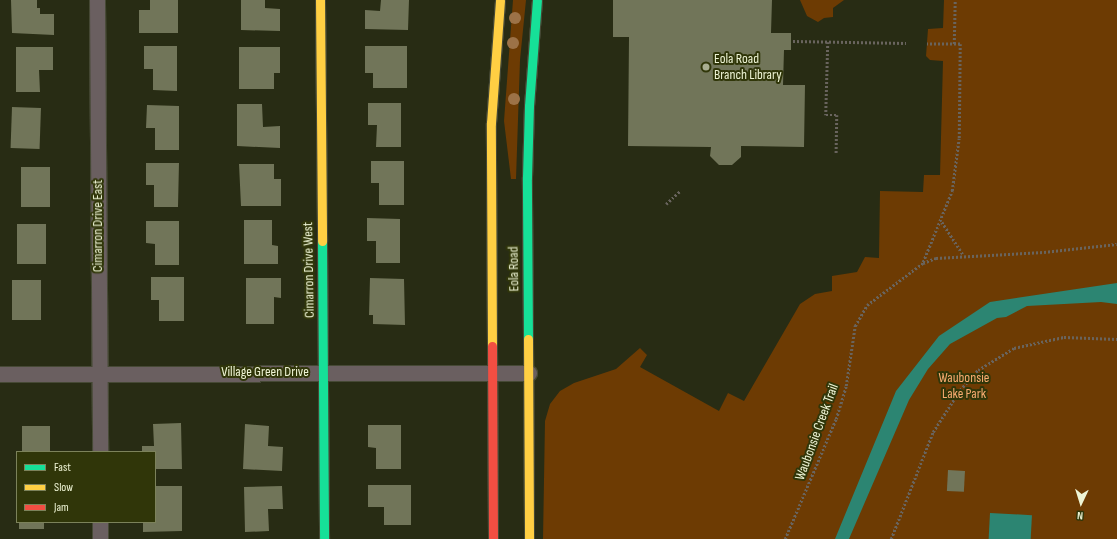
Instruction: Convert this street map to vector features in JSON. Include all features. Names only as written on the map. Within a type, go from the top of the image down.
[{"type":"main road","name":"Cimarron Drive West","points":[[320,0],[324,372],[324,539]]},
{"type":"main road","name":"Eola Road","points":[[493,539],[491,123],[500,0]]},
{"type":"main road","name":"Eola Road","points":[[529,539],[528,106],[537,0]]},
{"type":"street","name":"Cimarron Drive East","points":[[97,0],[100,451]]},
{"type":"street","name":"Village Green Drive","points":[[0,374],[529,372]]},
{"type":"street","points":[[100,523],[100,539]]},
{"type":"path","points":[[954,44],[955,0]]},
{"type":"path","points":[[793,41],[906,43]]},
{"type":"path","points":[[828,42],[826,115],[837,115],[836,154]]},
{"type":"path","points":[[923,262],[941,222],[957,166],[960,48],[960,44],[927,44]]},
{"type":"path","points":[[666,204],[680,191]]},
{"type":"path","points":[[941,222],[964,255]]},
{"type":"path","points":[[923,262],[964,255],[1044,252],[1117,244]]},
{"type":"path","name":"Waubonsie Creek Trail","points":[[785,539],[836,419],[846,386],[855,326],[867,305],[923,262]]},
{"type":"path","points":[[891,539],[933,432],[960,390],[978,370],[1014,348],[1064,337],[1117,339]]},
{"type":"green space","points":[[513,0],[526,0],[520,60],[516,179],[511,179],[504,121]]},
{"type":"green space","points":[[800,0],[844,0],[833,8],[833,17],[824,18],[818,22],[807,16]]},
{"type":"green space","name":"Waubonsie Lake Park","points":[[944,0],[1117,0],[1117,539],[543,539],[545,421],[550,404],[560,391],[574,383],[616,369],[640,348],[647,355],[640,367],[719,411],[728,393],[744,401],[800,304],[815,294],[832,291],[832,276],[857,272],[865,257],[879,258],[880,191],[923,192],[924,175],[940,175],[943,61],[930,60],[926,56],[928,29],[943,28]]},
{"type":"water","points":[[1117,283],[1117,304],[1101,302],[1027,306],[1006,317],[997,318],[950,344],[928,369],[909,400],[849,539],[835,539],[896,391],[939,336],[990,302]]},
{"type":"water","points":[[990,513],[1032,515],[1031,539],[989,539]]},
{"type":"building","points":[[11,0],[37,0],[37,8],[40,8],[40,14],[54,14],[54,35],[12,33]]},
{"type":"building","points":[[150,0],[178,0],[178,33],[139,33],[139,10],[150,10]]},
{"type":"building","points":[[241,0],[265,0],[265,8],[280,9],[280,31],[241,30]]},
{"type":"building","points":[[381,0],[409,0],[408,30],[365,29],[365,10],[380,11]]},
{"type":"building","name":"Eola Road Branch Library","points":[[613,0],[772,0],[771,33],[791,33],[791,50],[784,50],[783,85],[805,85],[804,147],[741,146],[741,157],[732,165],[719,165],[710,156],[711,147],[628,146],[629,37],[613,37]]},
{"type":"building","points":[[144,46],[177,46],[177,91],[153,90],[153,69],[144,69]]},
{"type":"building","points":[[365,46],[407,46],[407,88],[373,88],[373,73],[365,73]]},
{"type":"building","points":[[16,47],[53,47],[53,70],[39,70],[40,92],[16,92]]},
{"type":"building","points":[[239,47],[280,47],[280,73],[274,73],[274,89],[239,89]]},
{"type":"building","points":[[368,103],[401,103],[401,147],[376,147],[377,125],[368,125]]},
{"type":"building","points":[[237,104],[262,104],[263,127],[280,126],[280,148],[237,146]]},
{"type":"building","points":[[147,105],[179,106],[179,150],[155,150],[155,128],[146,128]]},
{"type":"building","points":[[12,107],[41,108],[40,149],[11,148]]},
{"type":"building","points":[[371,161],[404,161],[404,205],[379,205],[379,183],[371,183]]},
{"type":"building","points":[[146,163],[179,163],[178,207],[154,207],[154,185],[146,185]]},
{"type":"building","points":[[239,164],[274,164],[274,179],[281,179],[281,206],[241,206]]},
{"type":"building","points":[[21,167],[50,167],[50,207],[21,207]]},
{"type":"building","points":[[367,218],[400,219],[400,263],[376,263],[376,241],[367,241]]},
{"type":"building","points":[[244,220],[272,220],[272,245],[278,246],[278,264],[244,264]]},
{"type":"building","points":[[146,221],[179,221],[179,265],[155,265],[155,244],[146,243]]},
{"type":"building","points":[[17,224],[46,224],[46,264],[17,264]]},
{"type":"building","points":[[151,277],[184,277],[184,321],[159,321],[159,300],[151,300]]},
{"type":"building","points":[[246,278],[281,278],[281,298],[274,297],[274,324],[246,324]]},
{"type":"building","points":[[370,278],[404,279],[405,325],[373,324],[373,315],[369,315]]},
{"type":"building","points":[[12,280],[41,280],[41,320],[12,320]]},
{"type":"building","points":[[181,423],[182,469],[156,469],[156,451],[142,451],[142,446],[154,446],[153,424]]},
{"type":"building","points":[[245,424],[269,426],[268,446],[283,447],[282,471],[243,469]]},
{"type":"building","points":[[368,425],[401,425],[401,469],[376,469],[376,448],[368,447]]},
{"type":"building","points":[[22,426],[50,426],[50,451],[22,451]]},
{"type":"building","points":[[948,470],[965,471],[964,492],[947,491]]},
{"type":"building","points":[[368,485],[411,485],[411,525],[384,525],[384,507],[368,507]]},
{"type":"building","points":[[156,486],[182,486],[182,531],[143,532],[143,523],[156,523]]},
{"type":"building","points":[[282,486],[283,509],[268,509],[269,531],[245,532],[244,487]]},
{"type":"building","points":[[19,523],[44,523],[44,529],[19,529]]},
{"type":"traffic: fast","points":[[528,339],[527,177],[529,106],[537,0]]},
{"type":"traffic: fast","points":[[322,241],[324,539]]},
{"type":"traffic: slow","points":[[320,0],[322,241]]},
{"type":"traffic: slow","points":[[492,346],[491,123],[500,0]]},
{"type":"traffic: slow","points":[[528,339],[529,539]]},
{"type":"traffic: jam","points":[[492,346],[493,539]]},
{"type":"place","name":"Eola Road Branch Library","points":[[706,67]]}]
